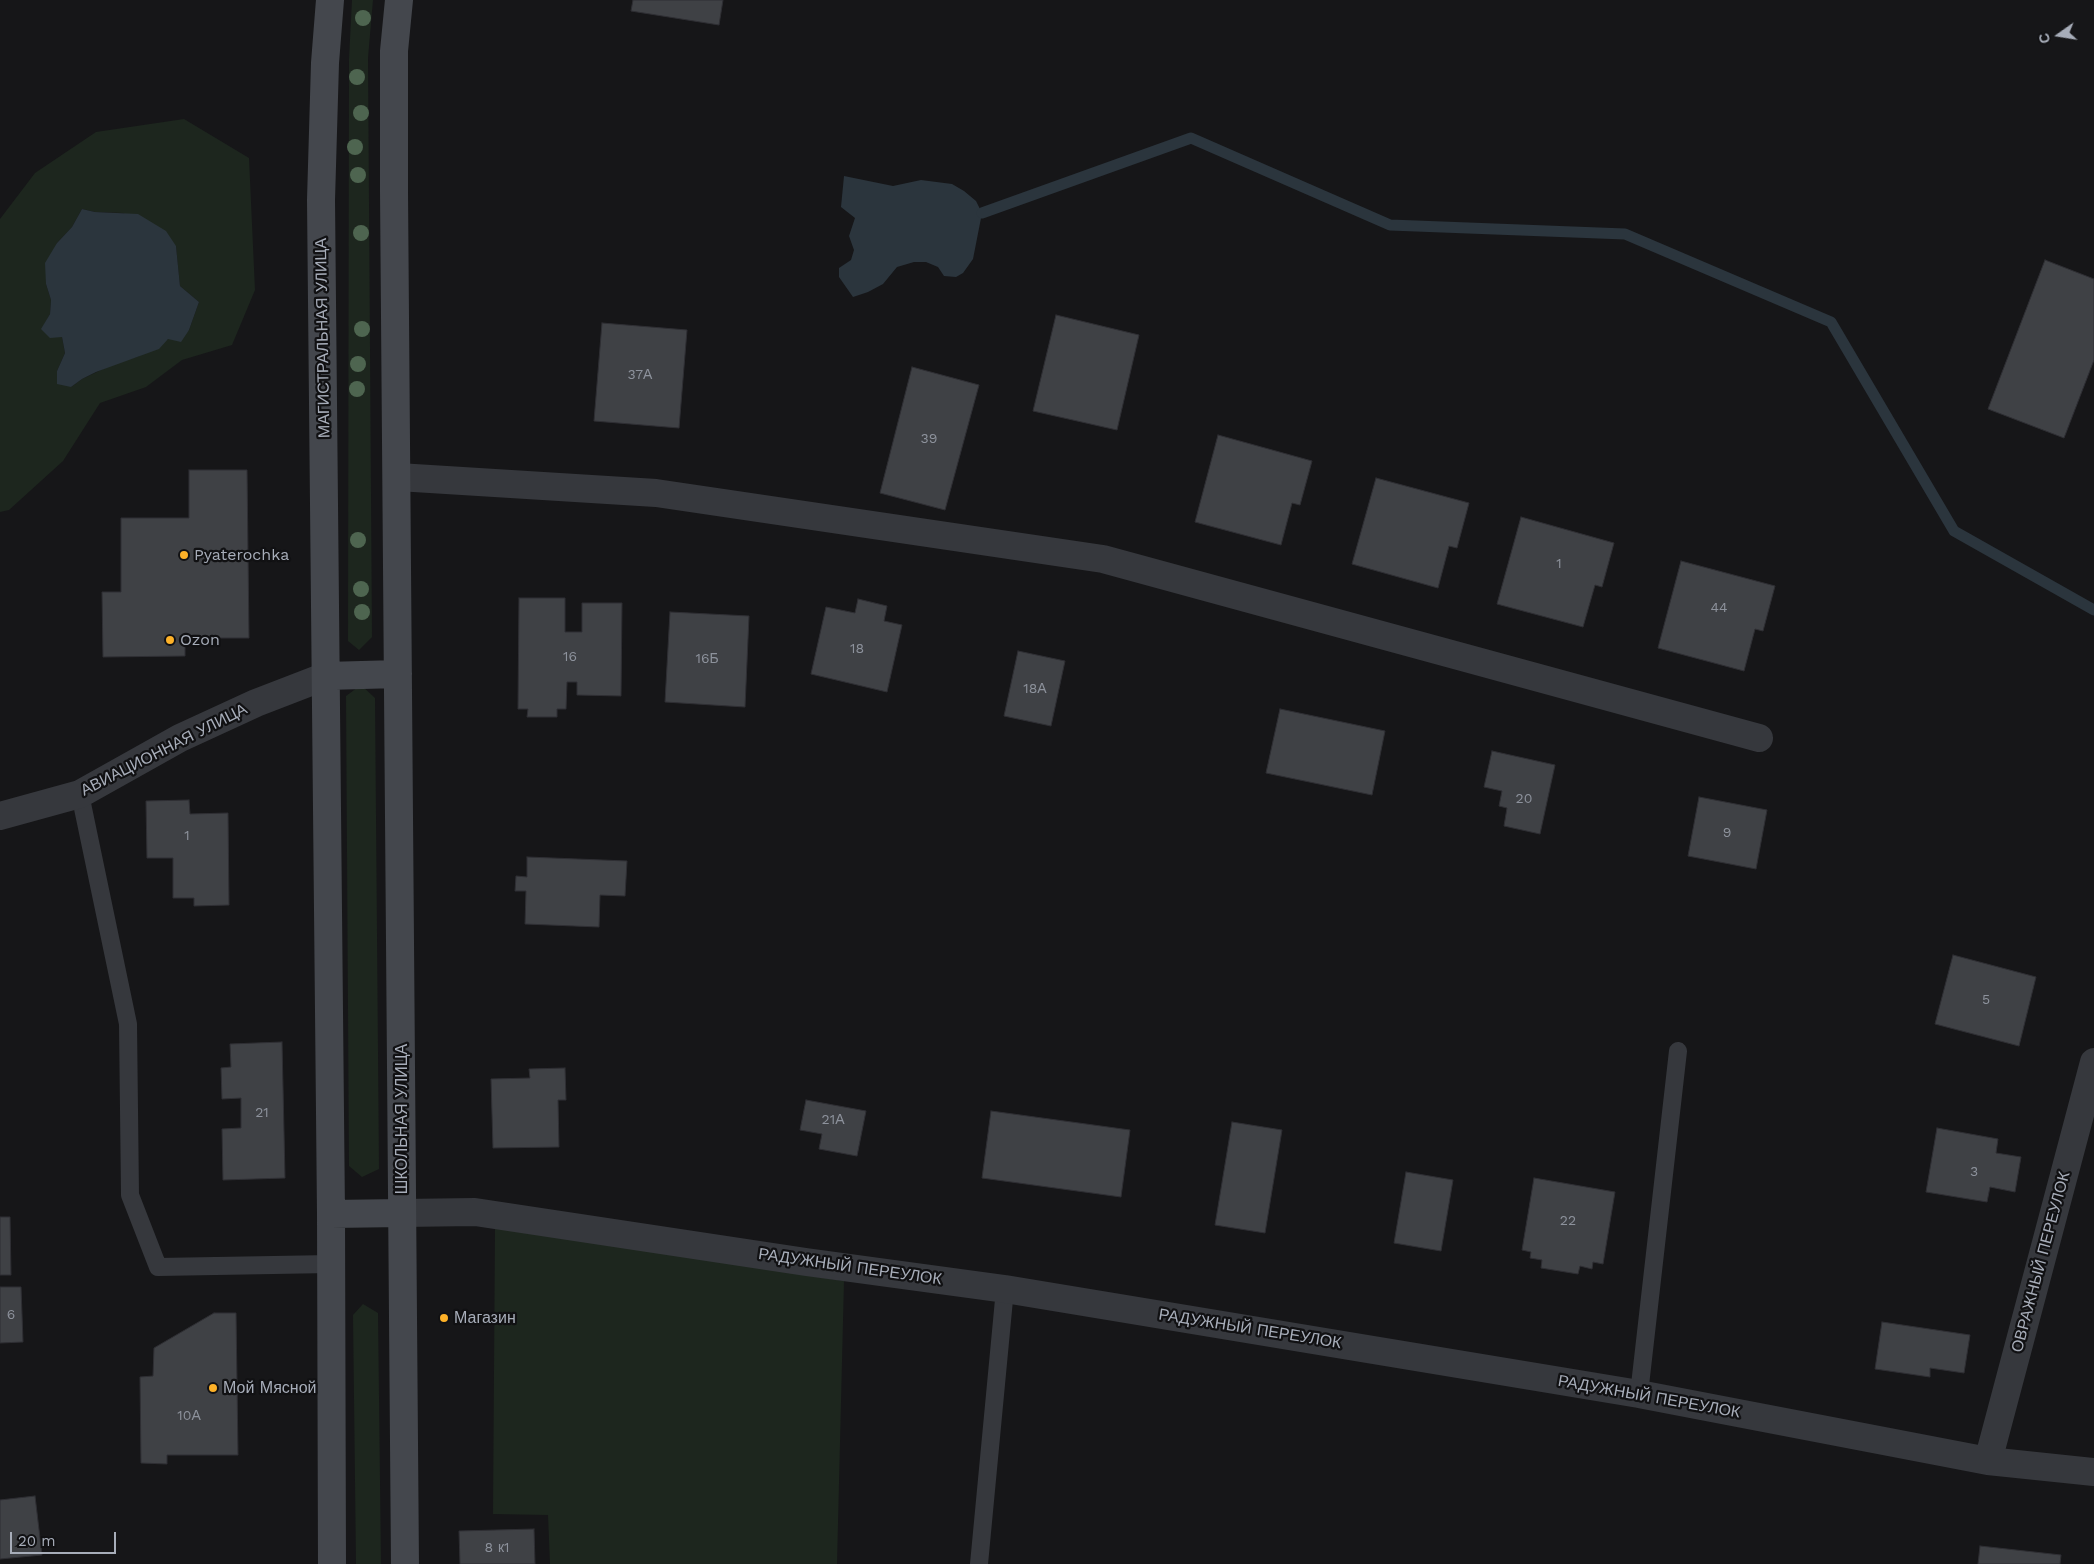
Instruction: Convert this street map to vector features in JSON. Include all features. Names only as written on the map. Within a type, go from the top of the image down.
[{"type":"main road","name":"МАГИСТРАЛЬНАЯ УЛИЦА","points":[[326,676],[321,200],[325,63],[330,0]]},
{"type":"main road","points":[[332,1564],[326,676],[398,674],[394,70],[400,0]]},
{"type":"main road","name":"ШКОЛЬНАЯ УЛИЦА","points":[[398,674],[405,1564]]},
{"type":"main road","points":[[331,1214],[402,1213]]},
{"type":"street","points":[[398,477],[656,493],[1103,559],[1759,738]]},
{"type":"street","name":"АВИАЦИОННАЯ УЛИЦА","points":[[0,816],[80,794],[180,738],[256,703],[326,676]]},
{"type":"street","name":"ОВРАЖНЫЙ ПЕРЕУЛОК","points":[[1988,1461],[2094,1062]]},
{"type":"street","name":"РАДУЖНЫЙ ПЕРЕУЛОК","points":[[402,1213],[475,1212],[1005,1289],[1639,1394],[1988,1461],[2094,1472]]},
{"type":"lane","points":[[80,794],[128,1024],[130,1195],[158,1267],[331,1264]]},
{"type":"lane","points":[[1639,1394],[1678,1051]]},
{"type":"lane","points":[[979,1564],[1005,1289]]},
{"type":"shaded area","points":[[352,0],[373,0],[368,58],[372,637],[359,650],[348,641],[349,59]]},
{"type":"shaded area","points":[[184,119],[249,158],[255,290],[232,345],[182,360],[146,387],[100,403],[63,461],[9,510],[0,512],[0,219],[35,173],[96,132]],"holes":[[[82,209],[95,212],[123,213],[176,246],[180,286],[199,302],[189,330],[168,339],[137,357],[118,362],[82,379],[71,387],[57,371],[65,353],[62,337],[42,329],[50,314],[51,300],[46,284],[57,243],[72,227]]]},
{"type":"shaded area","points":[[844,176],[893,186],[921,180],[952,184],[964,191],[976,201],[982,213],[973,259],[963,273],[956,277],[944,276],[938,267],[926,262],[914,262],[897,267],[883,284],[853,297],[839,277],[839,268],[851,260],[854,250],[849,236],[855,218],[841,207]]},
{"type":"shaded area","points":[[82,209],[95,212],[138,214],[166,231],[176,246],[180,286],[199,302],[189,330],[181,342],[168,339],[159,349],[96,372],[71,387],[57,384],[57,371],[65,353],[62,337],[50,338],[41,329],[50,314],[51,300],[46,284],[45,263],[57,243],[72,227]]},
{"type":"shaded area","points":[[361,685],[375,698],[379,1169],[362,1177],[349,1166],[346,696]]},
{"type":"shaded area","points":[[495,1227],[844,1281],[837,1564],[550,1564],[548,1515],[493,1514]]},
{"type":"shaded area","points":[[363,1304],[378,1313],[381,1564],[356,1564],[353,1315]]},
{"type":"building","points":[[633,0],[723,0],[719,25],[631,11]]},
{"type":"building","points":[[2045,260],[2094,279],[2094,360],[2064,438],[1988,409]]},
{"type":"building","points":[[1056,315],[1139,335],[1117,430],[1033,411]]},
{"type":"building","points":[[602,323],[687,330],[679,428],[594,421]]},
{"type":"building","points":[[912,367],[979,385],[945,510],[880,493]]},
{"type":"building","points":[[1218,435],[1312,461],[1300,505],[1292,503],[1281,545],[1195,522]]},
{"type":"building","name":"Pyaterochka","points":[[189,470],[247,470],[249,638],[185,638],[185,656],[103,657],[102,592],[121,592],[121,518],[189,518]]},
{"type":"building","points":[[1376,478],[1469,503],[1457,548],[1449,546],[1438,588],[1352,564]]},
{"type":"building","points":[[1521,517],[1614,543],[1602,587],[1595,585],[1583,627],[1497,604]]},
{"type":"building","points":[[1681,561],[1775,586],[1763,631],[1755,629],[1744,671],[1658,648]]},
{"type":"building","points":[[519,598],[565,598],[565,632],[582,632],[582,603],[622,603],[621,696],[577,695],[577,682],[567,682],[566,709],[557,709],[557,717],[527,717],[528,709],[518,709]]},
{"type":"building","points":[[858,599],[887,606],[884,621],[902,625],[887,692],[811,674],[826,607],[855,613]]},
{"type":"building","points":[[670,612],[749,616],[745,707],[665,702]]},
{"type":"building","points":[[1018,651],[1065,661],[1051,726],[1004,716]]},
{"type":"building","points":[[1280,709],[1385,731],[1372,795],[1266,773]]},
{"type":"building","points":[[1492,751],[1555,765],[1540,834],[1504,826],[1507,808],[1499,806],[1502,791],[1484,787]]},
{"type":"building","points":[[1699,797],[1767,810],[1756,869],[1688,856]]},
{"type":"building","points":[[189,800],[190,814],[228,813],[229,905],[194,906],[194,898],[173,898],[173,858],[147,858],[146,801]]},
{"type":"building","points":[[527,857],[627,861],[625,896],[600,895],[599,927],[525,924],[526,891],[515,891],[516,876],[527,877]]},
{"type":"building","points":[[1953,955],[2036,977],[2019,1046],[1935,1024]]},
{"type":"building","points":[[282,1042],[285,1178],[223,1180],[222,1129],[241,1128],[241,1098],[222,1099],[221,1068],[231,1067],[230,1044]]},
{"type":"building","points":[[565,1068],[566,1100],[558,1100],[559,1147],[493,1148],[491,1079],[530,1078],[529,1069]]},
{"type":"building","points":[[806,1100],[866,1111],[857,1156],[819,1149],[822,1134],[800,1130]]},
{"type":"building","points":[[991,1111],[1130,1130],[1121,1197],[982,1178]]},
{"type":"building","points":[[1232,1122],[1282,1130],[1265,1233],[1215,1225]]},
{"type":"building","points":[[1937,1128],[1998,1139],[1996,1153],[2021,1157],[2015,1192],[1990,1187],[1987,1202],[1926,1192]]},
{"type":"building","points":[[1406,1172],[1453,1180],[1441,1251],[1394,1243]]},
{"type":"building","points":[[1534,1178],[1615,1192],[1603,1264],[1593,1262],[1592,1269],[1580,1266],[1578,1274],[1541,1268],[1542,1260],[1530,1258],[1531,1252],[1522,1250]]},
{"type":"building","points":[[0,1217],[10,1217],[11,1275],[0,1275]]},
{"type":"building","points":[[0,1287],[21,1287],[23,1342],[0,1343]]},
{"type":"building","points":[[214,1313],[236,1313],[238,1455],[167,1455],[167,1464],[141,1463],[140,1377],[153,1376],[154,1348]]},
{"type":"building","points":[[1882,1322],[1970,1335],[1964,1373],[1930,1368],[1930,1377],[1875,1369]]},
{"type":"building","points":[[35,1496],[42,1555],[0,1559],[0,1500]]},
{"type":"building","points":[[534,1529],[535,1564],[460,1564],[459,1531]]},
{"type":"building","points":[[1980,1546],[2061,1555],[2060,1564],[1978,1564]]},
{"type":"waterway","points":[[982,213],[1191,138],[1390,225],[1625,234],[1831,322],[1954,531],[2094,610]]},
{"type":"place","name":"Pyaterochka","points":[[184,555]]},
{"type":"place","name":"Ozon","points":[[170,640]]},
{"type":"place","name":"Магазин","points":[[444,1318]]},
{"type":"place","name":"Мой Мясной","points":[[213,1388]]}]
